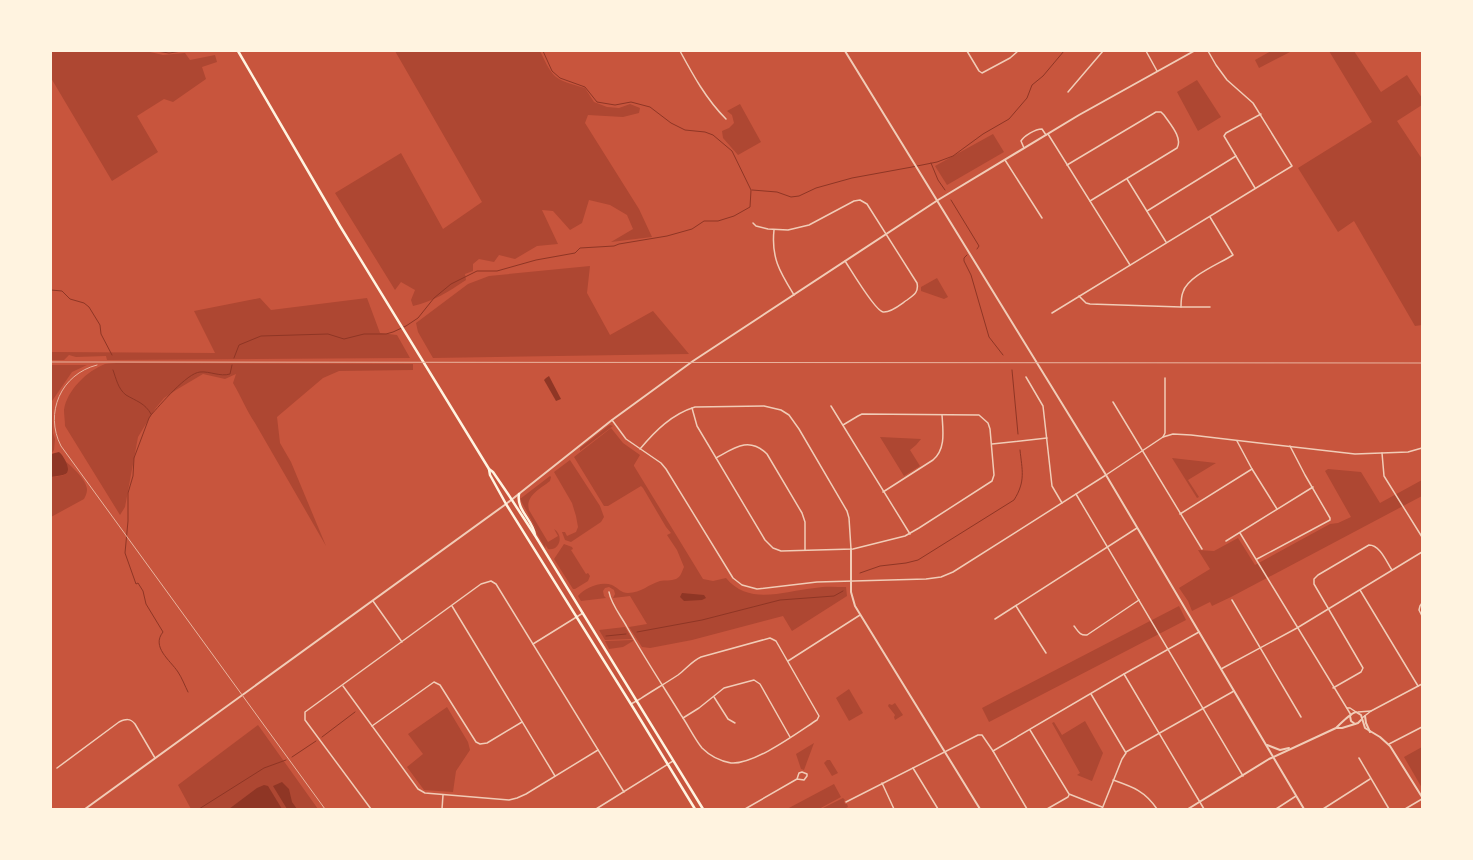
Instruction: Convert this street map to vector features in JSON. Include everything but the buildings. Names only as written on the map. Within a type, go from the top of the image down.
[{"type":"main road","points":[[238,51],[340,226],[489,469],[493,472],[536,537],[703,809]]},
{"type":"main road","points":[[489,469],[490,475],[506,504],[695,809]]},
{"type":"main road","points":[[519,494],[518,498],[520,505],[534,530],[536,537]]},
{"type":"street","points":[[680,51],[700,87],[726,119]]},
{"type":"street","points":[[845,51],[1138,527],[1220,669],[1304,809]]},
{"type":"street","points":[[967,51],[979,71],[982,73],[1010,58],[1018,51]]},
{"type":"street","points":[[1068,92],[1103,51]]},
{"type":"street","points":[[1146,51],[1157,71]]},
{"type":"street","points":[[85,809],[506,504],[612,420],[693,361],[938,200],[1047,134],[1194,51]]},
{"type":"street","points":[[1052,312],[1292,166],[1253,102],[1227,80],[1208,51]]},
{"type":"street","points":[[1067,165],[1156,112],[1161,112],[1164,115],[1179,139],[1176,150],[1090,201]]},
{"type":"street","points":[[1255,188],[1224,136],[1261,114]]},
{"type":"street","points":[[1024,148],[1021,141],[1023,138],[1038,129],[1042,129],[1047,134],[1130,265]]},
{"type":"street","points":[[1147,211],[1236,156]]},
{"type":"street","points":[[1005,160],[1042,218]]},
{"type":"street","points":[[1127,179],[1166,243]]},
{"type":"street","points":[[753,223],[756,226],[774,230],[801,228],[854,201],[860,200],[867,204],[917,283],[918,288],[914,295],[889,311],[880,311],[872,303],[845,261]]},
{"type":"street","points":[[1181,307],[1183,291],[1188,284],[1199,275],[1233,256],[1210,217]]},
{"type":"street","points":[[774,230],[773,249],[776,263],[794,295]]},
{"type":"street","points":[[1079,296],[1086,303],[1090,304],[1210,307]]},
{"type":"street","points":[[1026,377],[1043,406],[1053,488],[1062,503]]},
{"type":"street","points":[[1164,378],[1164,437]]},
{"type":"street","points":[[1113,402],[1202,549]]},
{"type":"street","points":[[640,449],[661,426],[684,410],[692,408],[703,406],[764,406],[781,410],[789,415],[799,429],[847,511],[849,518],[851,549],[850,581],[852,597],[860,615],[980,809]]},
{"type":"street","points":[[831,406],[910,534]]},
{"type":"street","points":[[692,408],[697,426],[769,544],[773,548],[781,551],[851,549],[910,534],[992,481],[994,475],[992,444],[988,423],[982,417],[975,415],[942,414],[862,414],[843,425]]},
{"type":"street","points":[[883,492],[933,460],[938,455],[942,449],[942,414]]},
{"type":"street","points":[[612,420],[623,436],[666,469],[730,574],[742,585],[753,589],[817,582],[926,579],[945,575],[957,570],[1164,437],[1173,434],[1355,454],[1408,452],[1422,448]]},
{"type":"street","points":[[992,444],[1047,438]]},
{"type":"street","points":[[1237,441],[1277,509]]},
{"type":"street","points":[[716,458],[736,446],[745,444],[754,445],[767,454],[802,513],[805,524],[805,550]]},
{"type":"street","points":[[1257,560],[1330,520],[1290,446]]},
{"type":"street","points":[[1382,453],[1384,476],[1422,537]]},
{"type":"street","points":[[1180,514],[1252,468]]},
{"type":"street","points":[[1226,541],[1312,487]]},
{"type":"street","points":[[1076,494],[1243,776]]},
{"type":"street","points":[[995,619],[1138,527]]},
{"type":"street","points":[[1240,533],[1333,688],[1347,708],[1351,721],[1355,724]]},
{"type":"street","points":[[1333,688],[1361,672],[1363,668],[1314,584],[1314,579],[1318,575],[1369,545],[1374,545],[1378,549],[1392,570]]},
{"type":"street","points":[[1220,669],[1297,628],[1422,552]]},
{"type":"street","points":[[370,809],[305,720],[307,710],[486,581],[491,581],[496,584],[624,792]]},
{"type":"street","points":[[1360,590],[1418,686]]},
{"type":"street","points":[[609,592],[612,602],[662,685],[683,718],[704,749],[718,759],[732,762],[749,760],[790,737],[817,720],[819,716],[775,640],[770,638],[701,657],[695,660],[678,676],[662,685],[636,700],[631,704]]},
{"type":"street","points":[[1074,626],[1080,633],[1087,635],[1140,600]]},
{"type":"street","points":[[1232,600],[1300,717]]},
{"type":"street","points":[[373,601],[402,642]]},
{"type":"street","points":[[1422,603],[1419,610],[1422,616]]},
{"type":"street","points":[[452,606],[555,776]]},
{"type":"street","points":[[1016,606],[1046,653]]},
{"type":"street","points":[[533,645],[583,613]]},
{"type":"street","points":[[788,661],[860,615]]},
{"type":"street","points":[[993,751],[1199,632]]},
{"type":"street","points":[[1124,674],[1204,809]]},
{"type":"street","points":[[683,718],[695,711],[724,688],[751,680],[756,681],[790,737]]},
{"type":"street","points":[[372,726],[434,682],[440,684],[476,742],[480,744],[487,744],[522,722]]},
{"type":"street","points":[[1336,728],[1342,728],[1359,723],[1371,711],[1422,684]]},
{"type":"street","points":[[343,685],[418,789],[425,793],[501,800],[513,799],[523,796],[598,750]]},
{"type":"street","points":[[1030,730],[1069,794],[1102,808],[1122,759],[1126,753],[1234,691]]},
{"type":"street","points":[[1091,694],[1126,753]]},
{"type":"street","points":[[714,696],[728,719],[735,723]]},
{"type":"street","points":[[1347,708],[1357,712],[1362,719],[1365,728],[1389,744],[1422,798],[1405,809]]},
{"type":"street","points":[[1189,809],[1273,757],[1336,728],[1357,712],[1371,711]]},
{"type":"street","points":[[1365,716],[1370,732]]},
{"type":"street","points":[[57,768],[119,722],[126,719],[131,720],[135,724],[155,758]]},
{"type":"street","points":[[1389,744],[1422,727]]},
{"type":"street","points":[[846,802],[944,751],[980,735],[985,738],[1027,809]]},
{"type":"street","points":[[1266,745],[1280,750],[1294,747]]},
{"type":"street","points":[[1359,758],[1388,809]]},
{"type":"street","points":[[596,809],[673,761]]},
{"type":"street","points":[[912,768],[938,809]]},
{"type":"street","points":[[745,809],[797,779],[805,780],[807,774],[802,772],[799,773],[797,779]]},
{"type":"street","points":[[1323,809],[1370,779]]},
{"type":"street","points":[[1114,780],[1135,788],[1146,795],[1157,809]]},
{"type":"street","points":[[882,783],[894,809]]},
{"type":"street","points":[[1047,809],[1068,797],[1069,794]]},
{"type":"street","points":[[442,809],[443,795]]},
{"type":"street","points":[[1276,809],[1296,796]]},
{"type":"shaded area","points":[[51,51],[146,51],[163,55],[185,53],[190,60],[215,55],[217,62],[202,67],[206,79],[173,102],[164,99],[137,116],[158,152],[112,181],[51,78]]},
{"type":"shaded area","points":[[395,51],[540,51],[552,73],[556,77],[585,88],[594,102],[607,107],[619,108],[630,104],[640,108],[639,113],[623,117],[588,115],[585,123],[639,209],[652,237],[611,242],[633,229],[627,215],[610,205],[589,200],[582,223],[570,230],[553,211],[542,210],[558,244],[537,246],[515,259],[499,255],[494,262],[479,259],[473,264],[473,271],[465,274],[466,280],[441,296],[428,302],[413,306],[411,300],[415,290],[401,282],[395,290],[335,193],[401,153],[443,229],[482,202]]},
{"type":"shaded area","points":[[1271,51],[1292,51],[1259,68],[1255,60]]},
{"type":"shaded area","points":[[1329,51],[1354,51],[1381,92],[1407,75],[1422,98],[1422,105],[1397,121],[1422,159],[1422,325],[1415,326],[1354,221],[1338,232],[1298,168],[1372,122]]},
{"type":"shaded area","points":[[1197,80],[1221,117],[1198,131],[1177,92]]},
{"type":"shaded area","points":[[740,104],[761,142],[738,155],[723,138],[722,131],[729,128],[734,123],[732,115],[727,111]]},
{"type":"shaded area","points":[[993,134],[1004,152],[947,185],[935,166]]},
{"type":"shaded area","points":[[590,266],[587,293],[610,335],[653,311],[689,354],[433,358],[418,332],[416,323],[468,284],[489,276]]},
{"type":"shaded area","points":[[937,278],[948,297],[944,299],[921,291],[921,287]]},
{"type":"shaded area","points":[[260,298],[271,310],[367,298],[380,333],[397,335],[410,358],[107,360],[106,356],[76,357],[69,355],[64,360],[51,360],[51,352],[215,353],[194,311]]},
{"type":"shaded area","points":[[105,364],[413,364],[413,370],[339,371],[323,378],[277,417],[280,443],[291,462],[326,546],[233,383],[236,374],[225,379],[203,374],[164,398],[155,409],[138,437],[125,507],[120,515],[65,426],[64,410],[69,395],[85,376],[91,371]]},
{"type":"shaded area","points":[[51,365],[87,365],[72,372],[52,401],[53,433],[55,439],[54,450],[51,454]]},
{"type":"shaded area","points":[[549,376],[561,399],[556,401],[544,380]]},
{"type":"shaded area","points":[[610,425],[613,426],[580,451],[580,448]]},
{"type":"shaded area","points":[[611,428],[623,443],[640,455],[634,466],[703,579],[713,581],[726,578],[735,587],[745,592],[768,595],[823,587],[846,587],[847,596],[792,631],[783,616],[692,640],[650,648],[642,647],[629,627],[647,624],[630,596],[613,598],[615,594],[614,590],[609,587],[605,588],[603,591],[606,598],[581,601],[578,596],[593,586],[603,584],[612,585],[626,593],[637,592],[656,582],[678,578],[684,567],[677,550],[667,535],[671,533],[641,486],[608,506],[604,506],[574,457]]},
{"type":"shaded area","points":[[880,437],[921,439],[910,450],[920,466],[904,476]]},
{"type":"shaded area","points":[[59,452],[66,462],[68,471],[64,475],[51,477],[51,454]]},
{"type":"shaded area","points":[[1172,458],[1216,463],[1188,480],[1199,497],[1197,498]]},
{"type":"shaded area","points":[[570,460],[600,506],[604,517],[601,522],[571,542],[565,540],[562,532],[565,532],[567,536],[576,532],[578,527],[576,516],[572,503],[554,472]]},
{"type":"shaded area","points":[[66,462],[76,471],[85,483],[87,492],[84,499],[51,517],[51,477],[67,473],[68,467]]},
{"type":"shaded area","points":[[1328,469],[1361,472],[1380,503],[1422,480],[1422,496],[1231,597],[1212,606],[1210,602],[1192,611],[1188,601],[1179,588],[1210,569],[1198,550],[1214,551],[1238,538],[1255,565],[1330,524],[1338,523],[1351,517],[1325,471]]},
{"type":"shaded area","points":[[550,476],[550,481],[534,493],[528,505],[529,510],[548,542],[558,536],[554,529],[559,535],[560,538],[558,545],[555,548],[548,549],[545,544],[546,548],[544,546],[521,505],[540,536],[520,499]]},
{"type":"shaded area","points":[[564,544],[572,547],[573,549],[571,550],[586,574],[588,573],[590,576],[588,581],[575,589],[573,589],[554,559]]},
{"type":"shaded area","points":[[682,593],[704,595],[706,598],[702,600],[684,601],[680,597]]},
{"type":"shaded area","points":[[1179,606],[1186,620],[989,722],[982,708]]},
{"type":"shaded area","points":[[625,627],[632,639],[605,640],[599,630]]},
{"type":"shaded area","points":[[633,640],[623,647],[609,649],[605,641]]},
{"type":"shaded area","points":[[849,689],[863,713],[849,721],[836,698]]},
{"type":"shaded area","points":[[895,703],[903,715],[895,720],[895,715],[888,706],[889,704],[892,705]]},
{"type":"shaded area","points":[[447,707],[468,742],[470,750],[456,771],[453,792],[424,790],[407,767],[423,754],[408,734]]},
{"type":"shaded area","points":[[1085,721],[1103,753],[1092,781],[1077,775],[1080,773],[1052,723],[1054,722],[1062,735]]},
{"type":"shaded area","points":[[258,725],[318,809],[191,809],[178,785]]},
{"type":"shaded area","points":[[814,743],[804,770],[801,769],[796,754]]},
{"type":"shaded area","points":[[1422,747],[1422,788],[1404,757]]},
{"type":"shaded area","points":[[827,760],[830,760],[838,773],[832,776],[824,763]]},
{"type":"shaded area","points":[[282,782],[289,789],[292,802],[297,809],[287,809],[273,786]]},
{"type":"shaded area","points":[[834,784],[841,797],[819,809],[787,809]]},
{"type":"shaded area","points":[[264,785],[268,786],[282,809],[229,809],[257,788]]},
{"type":"shaded area","points":[[843,798],[848,807],[844,809],[821,809]]},
{"type":"waterway","points":[[156,51],[169,53],[182,51]]},
{"type":"waterway","points":[[234,358],[239,345],[261,336],[328,334],[344,339],[364,334],[386,334],[393,332],[418,318],[434,298],[451,284],[477,271],[497,271],[536,260],[575,253],[580,248],[614,246],[667,236],[692,229],[704,221],[718,221],[734,216],[750,207],[751,190],[732,151],[713,135],[705,132],[685,130],[671,123],[650,107],[631,102],[615,105],[597,102],[585,87],[560,78],[552,71],[543,51]]},
{"type":"waterway","points":[[752,190],[777,192],[791,197],[799,196],[816,188],[852,178],[937,162],[953,156],[983,134],[1009,119],[1027,98],[1032,85],[1043,76],[1064,51]]},
{"type":"waterway","points":[[931,163],[938,180],[945,190]]},
{"type":"waterway","points":[[951,200],[979,246],[977,249]]},
{"type":"waterway","points":[[967,255],[964,258],[964,261],[971,275],[989,337],[1003,355]]},
{"type":"waterway","points":[[51,290],[62,291],[70,299],[84,303],[89,307],[100,325],[101,334],[112,355]]},
{"type":"waterway","points":[[188,692],[178,672],[160,648],[159,643],[163,632],[146,604],[143,591],[138,583],[136,584],[125,553],[128,521],[128,493],[133,476],[134,458],[151,415],[174,390],[188,378],[200,372],[222,375],[230,374],[232,365]]},
{"type":"waterway","points":[[113,370],[123,393],[143,405],[151,414]]},
{"type":"waterway","points":[[1012,370],[1018,434]]},
{"type":"waterway","points":[[860,573],[880,566],[918,560],[1014,500],[1022,481],[1020,450]]},
{"type":"waterway","points":[[637,632],[702,620],[780,600],[834,596],[843,591]]},
{"type":"waterway","points":[[606,636],[626,634]]},
{"type":"waterway","points":[[322,737],[355,712]]},
{"type":"waterway","points":[[292,757],[316,741]]},
{"type":"waterway","points":[[199,809],[264,768],[286,760]]},
{"type":"railway","points":[[51,362],[1422,363]]},
{"type":"railway","points":[[97,365],[84,370],[74,377],[65,386],[59,396],[55,408],[54,421],[56,433],[61,446],[325,809]]}]
